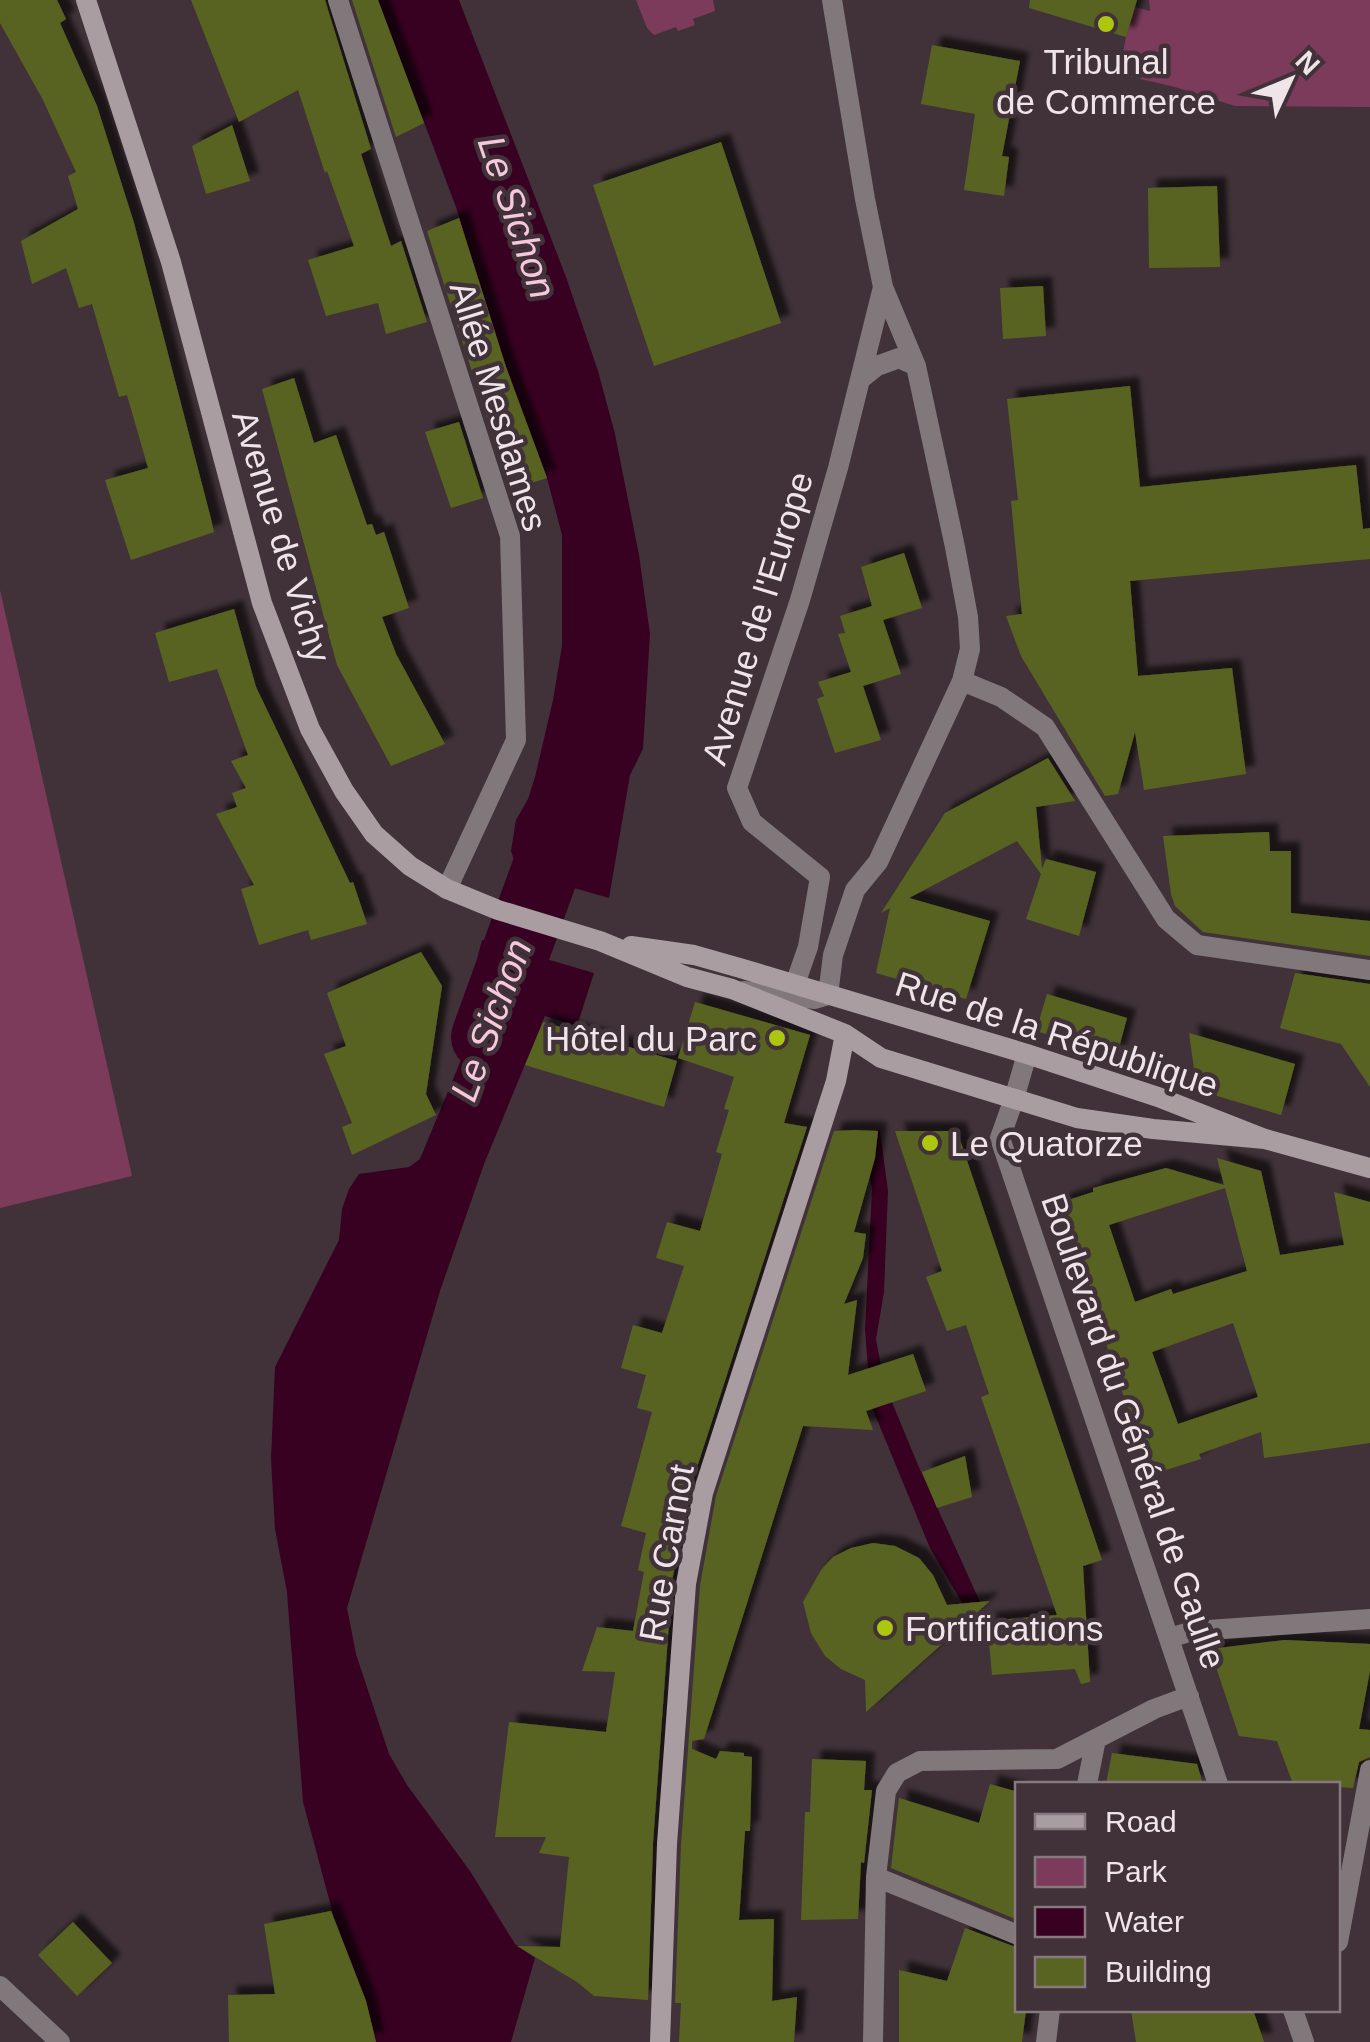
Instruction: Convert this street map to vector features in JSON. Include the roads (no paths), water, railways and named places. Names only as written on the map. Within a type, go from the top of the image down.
[{"type":"main road","name":"Avenue de Vichy","points":[[86,0],[171,262],[262,603],[310,730],[344,791],[374,834],[410,866],[447,889],[498,910],[600,941],[687,977],[732,989],[845,1034]]},
{"type":"main road","name":"Avenue de Vichy","points":[[600,941],[694,955],[795,984],[821,997]]},
{"type":"main road","points":[[821,997],[845,1034]]},
{"type":"main road","name":"Rue de la République","points":[[821,997],[1027,1054],[1158,1097],[1266,1139],[1370,1168]]},
{"type":"main road","name":"Rue de la République","points":[[845,1034],[881,1058],[1077,1118],[1266,1139]]},
{"type":"main road","name":"Rue Carnot","points":[[660,2042],[667,1844],[686,1584],[703,1492],[836,1081],[845,1034]]},
{"type":"street","name":"Allée Mesdames","points":[[338,0],[510,536],[516,740],[447,889]]},
{"type":"street","name":"Avenue de l'Europe","points":[[821,997],[854,890],[878,862],[962,681],[970,649],[968,616],[942,478],[916,366],[884,287],[832,0]]},
{"type":"street","name":"Avenue de l'Europe","points":[[854,890],[820,877],[752,822],[738,788],[800,600],[884,287]]},
{"type":"street","points":[[862,378],[877,366],[899,358],[916,366]]},
{"type":"street","points":[[962,681],[1000,697],[1045,727],[1166,919],[1198,945],[1370,970]]},
{"type":"street","points":[[795,984],[808,947],[820,877]]},
{"type":"street","points":[[732,989],[821,997]]},
{"type":"street","name":"Boulevard du Général de Gaulle","points":[[1027,1054],[1000,1138],[1217,1782]]},
{"type":"street","points":[[1169,1638],[1193,1631],[1370,1619]]},
{"type":"street","points":[[873,2042],[876,1877],[886,1791],[897,1773],[920,1761],[1056,1758],[1154,1709],[1189,1696]]},
{"type":"street","points":[[1087,1782],[1096,1739]]},
{"type":"street","points":[[1340,1931],[1370,1770]]},
{"type":"street","points":[[876,1877],[1015,1935]]},
{"type":"street","points":[[0,1986],[60,2042]]},
{"type":"street","points":[[1046,2042],[1050,2012]]},
{"type":"street","points":[[1294,2012],[1304,2042]]},
{"type":"water","points":[[378,0],[459,0],[566,277],[615,434],[650,634],[643,749],[630,775],[609,898],[518,871],[511,851],[516,820],[535,777],[562,646],[562,535],[547,478],[506,367],[456,207]]},
{"type":"water","points":[[482,940],[594,973],[577,1026],[545,1016],[484,1164],[440,1291],[347,1608],[356,1654],[389,1754],[515,1944],[535,1958],[511,2042],[376,2042],[366,2001],[333,1914],[303,1802],[287,1592],[275,1529],[271,1459],[275,1367],[339,1240],[342,1209],[359,1174],[409,1167],[420,1159],[494,980],[474,971]]},
{"type":"water","points":[[862,1130],[880,1131],[888,1191],[884,1292],[876,1339],[884,1383],[980,1602],[962,1603],[930,1548],[871,1405],[865,1330],[872,1189]]},
{"type":"waterway","name":"Le Sichon","points":[[485,1037],[573,794]]},
{"type":"place","name":"Tribunal de Commerce","points":[[1106,24]]},
{"type":"place","name":"Hôtel du Parc","points":[[777,1038]]},
{"type":"place","name":"Le Quatorze","points":[[930,1143]]},
{"type":"place","name":"Fortifications","points":[[885,1628]]}]
